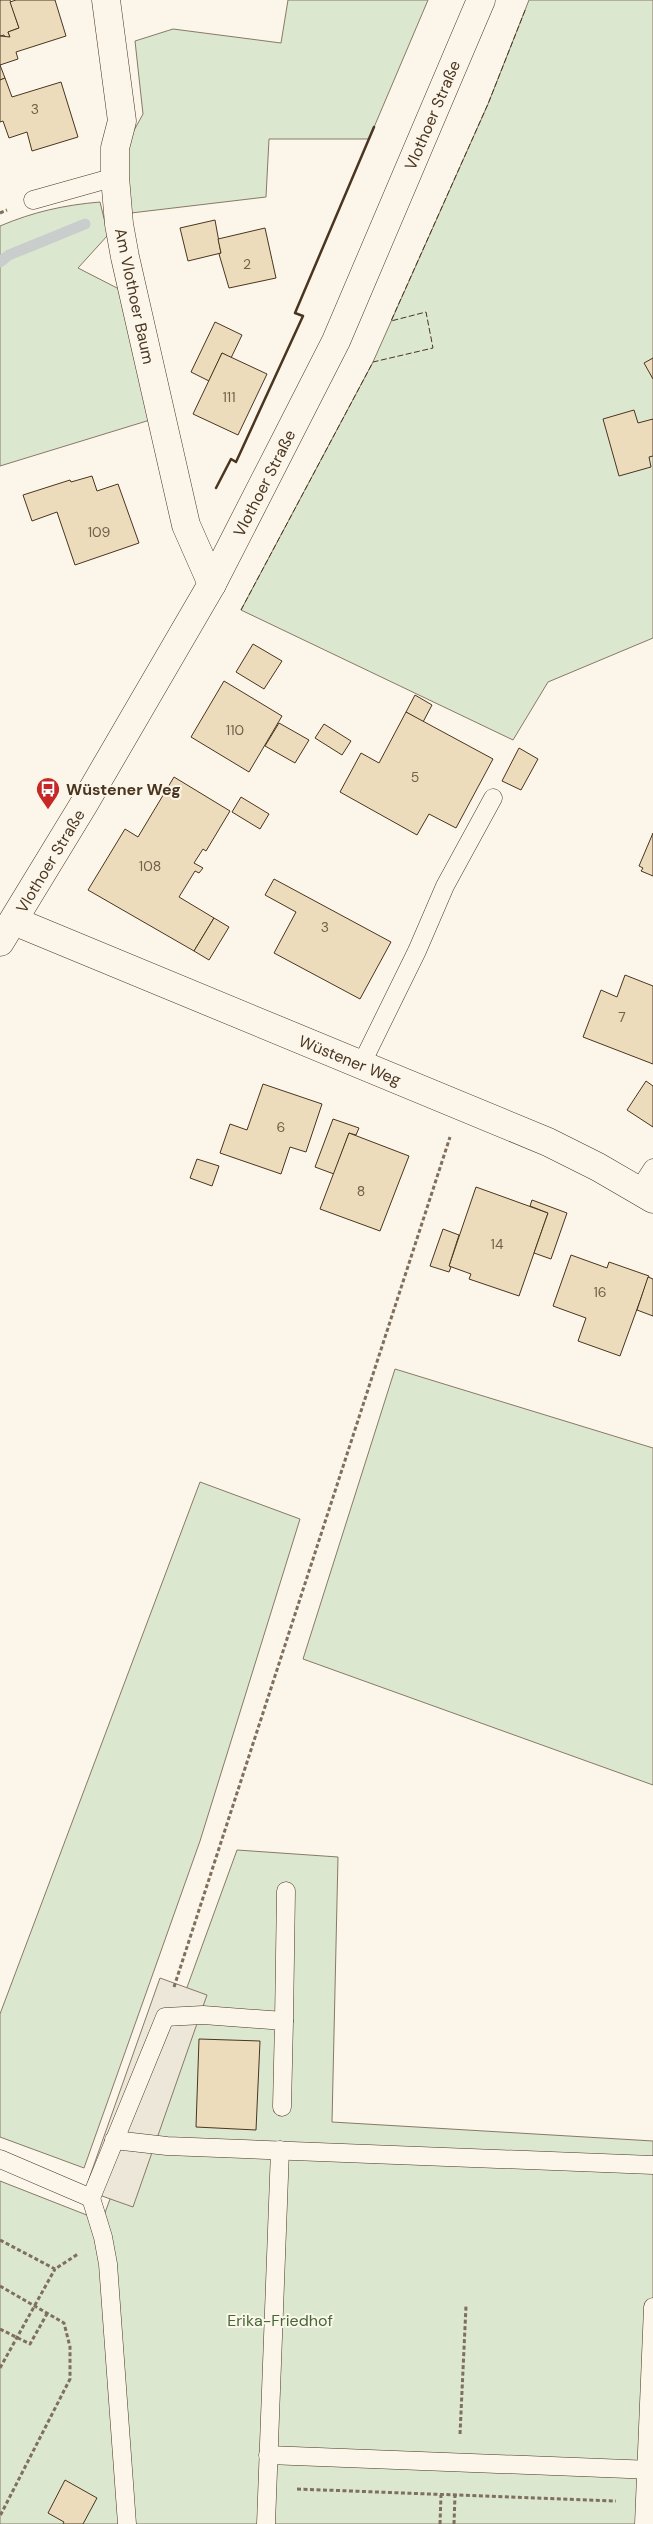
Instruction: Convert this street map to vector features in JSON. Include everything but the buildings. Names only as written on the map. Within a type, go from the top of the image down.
[{"type":"street","name":"Am Vlothoer Baum","points":[[106,0],[122,121],[115,148],[115,177],[119,224],[186,525],[212,584]]},
{"type":"street","name":"Vlothoer Straße","points":[[7,932],[212,584],[336,341],[481,0]]},
{"type":"street","name":"Wüstener Weg","points":[[7,932],[361,1065],[548,1142],[598,1166],[646,1195]]},
{"type":"lane","points":[[33,200],[115,177]]},
{"type":"lane","points":[[361,1065],[417,951],[444,886],[493,798]]},
{"type":"lane","points":[[646,1195],[653,1168]]},
{"type":"lane","points":[[282,2108],[286,1891]]},
{"type":"lane","points":[[127,2524],[108,2264],[103,2237],[91,2198],[165,2017],[203,2015],[284,2021]]},
{"type":"lane","points":[[114,2140],[167,2146],[653,2165]]},
{"type":"lane","points":[[266,2524],[280,2150]]},
{"type":"lane","points":[[0,2160],[91,2198]]},
{"type":"lane","points":[[644,2524],[644,2502],[649,2470],[653,2307]]},
{"type":"lane","points":[[268,2455],[649,2470]]},
{"type":"path","points":[[165,2017],[460,1106]]},
{"type":"path","points":[[0,2368],[54,2269],[103,2237]]},
{"type":"path","points":[[0,2240],[54,2269]]},
{"type":"path","points":[[0,2286],[48,2312],[64,2323],[70,2347],[70,2379],[0,2516]]},
{"type":"path","points":[[459,2462],[466,2306]]},
{"type":"path","points":[[0,2329],[30,2344],[48,2312]]},
{"type":"path","points":[[267,2488],[644,2502]]},
{"type":"path","points":[[440,2524],[441,2495]]},
{"type":"green space","points":[[288,0],[428,0],[369,139],[269,139],[266,197],[131,213],[126,145],[143,114],[135,41],[173,29],[281,43]]},
{"type":"green space","points":[[529,0],[653,0],[653,638],[548,682],[513,740],[241,610],[373,362],[488,104]]},
{"type":"green space","points":[[100,202],[108,235],[78,268],[121,290],[150,420],[0,466],[0,226],[49,210]]},
{"type":"green space","points":[[395,1369],[653,1448],[653,1785],[303,1659]]},
{"type":"green space","points":[[200,1482],[300,1519],[200,1841],[84,2168],[0,2137],[0,2014]]},
{"type":"green space","name":"Erika-Friedhof","points":[[237,1850],[338,1857],[332,2122],[653,2141],[653,2524],[0,2524],[0,2181],[102,2221]]},
{"type":"shaded area","points":[[160,1978],[207,1995],[133,2207],[85,2190]]},
{"type":"waterway","points":[[0,262],[9,255],[85,224]]},
{"type":"fence","points":[[241,610],[373,362],[433,348],[426,312],[391,321],[488,104],[526,8]]},
{"type":"wall","points":[[216,488],[231,459],[236,462],[303,316],[295,313],[374,127]]},
{"type":"place","name":"Wüstener Weg","points":[[48,810]]}]
